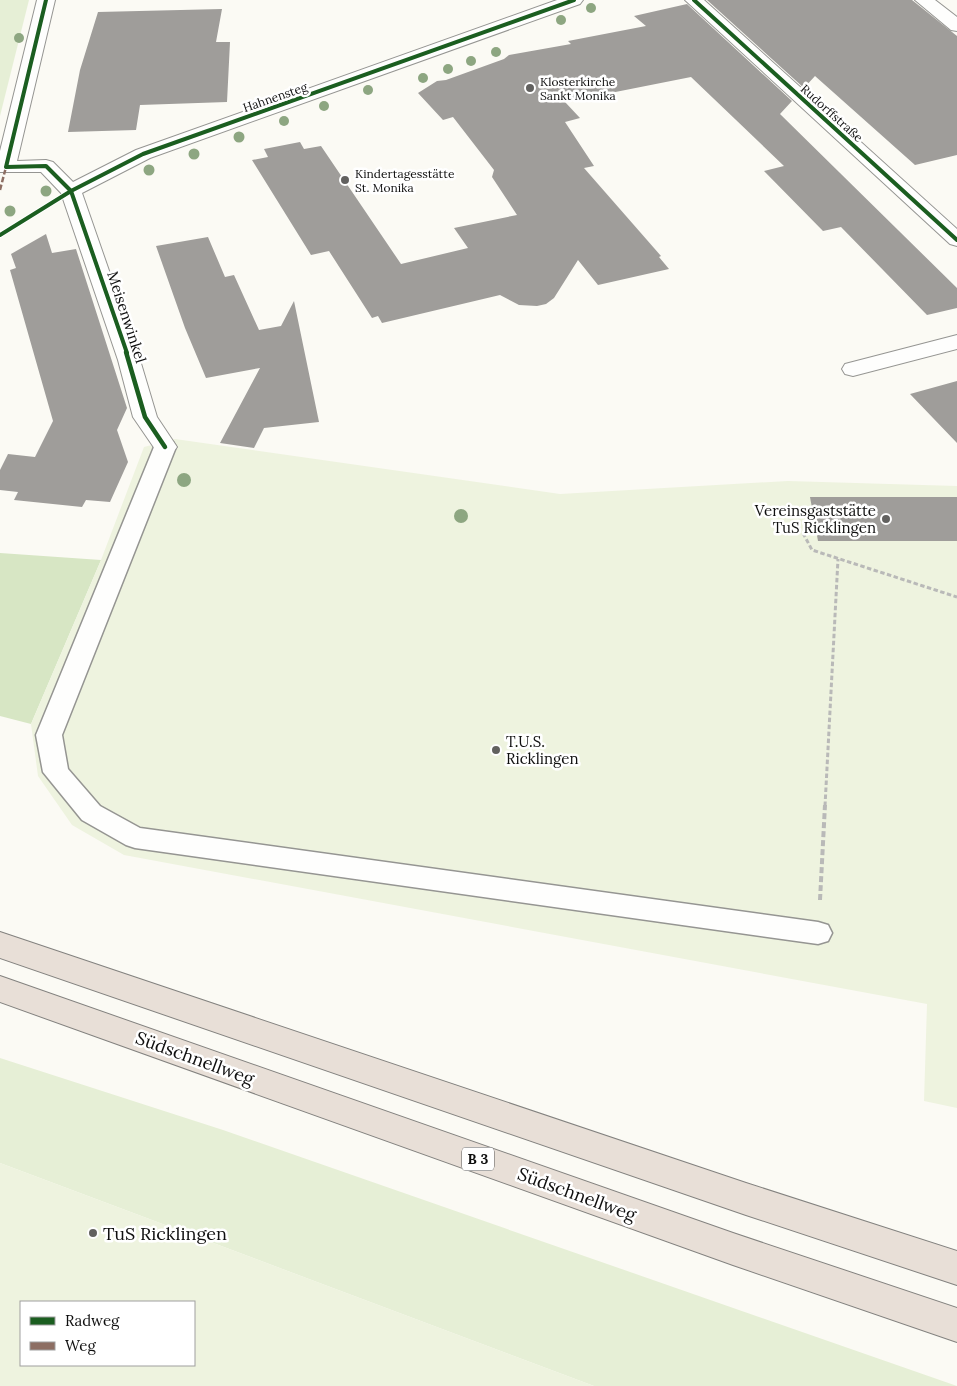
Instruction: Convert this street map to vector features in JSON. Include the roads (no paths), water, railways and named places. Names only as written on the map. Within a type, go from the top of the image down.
[{"type":"highway","points":[[0,945],[746,1199],[957,1268]]},
{"type":"highway","name":"Südschnellweg","points":[[0,989],[733,1249],[957,1325]]},
{"type":"street","points":[[46,0],[6,167],[46,166],[71,191]]},
{"type":"street","name":"Hahnensteg","points":[[71,191],[143,154],[574,0]]},
{"type":"street","name":"Rudorffstraße","points":[[694,0],[957,240]]},
{"type":"street","points":[[924,0],[957,26]]},
{"type":"street","name":"Meisenwinkel","points":[[71,191],[129,360],[145,417],[165,447]]},
{"type":"street","points":[[853,369],[957,342]]},
{"type":"lane","points":[[165,447],[49,736],[56,772],[91,813],[136,838],[818,933]]},
{"type":"place","name":"Klosterkirche Sankt Monika","points":[[530,88]]},
{"type":"place","name":"Kindertagesstätte St. Monika","points":[[345,180]]},
{"type":"place","name":"Vereinsgaststätte TuS Ricklingen","points":[[886,519]]},
{"type":"place","name":"T.U.S. Ricklingen","points":[[496,750]]},
{"type":"place","name":"TuS Ricklingen","points":[[93,1233]]}]
